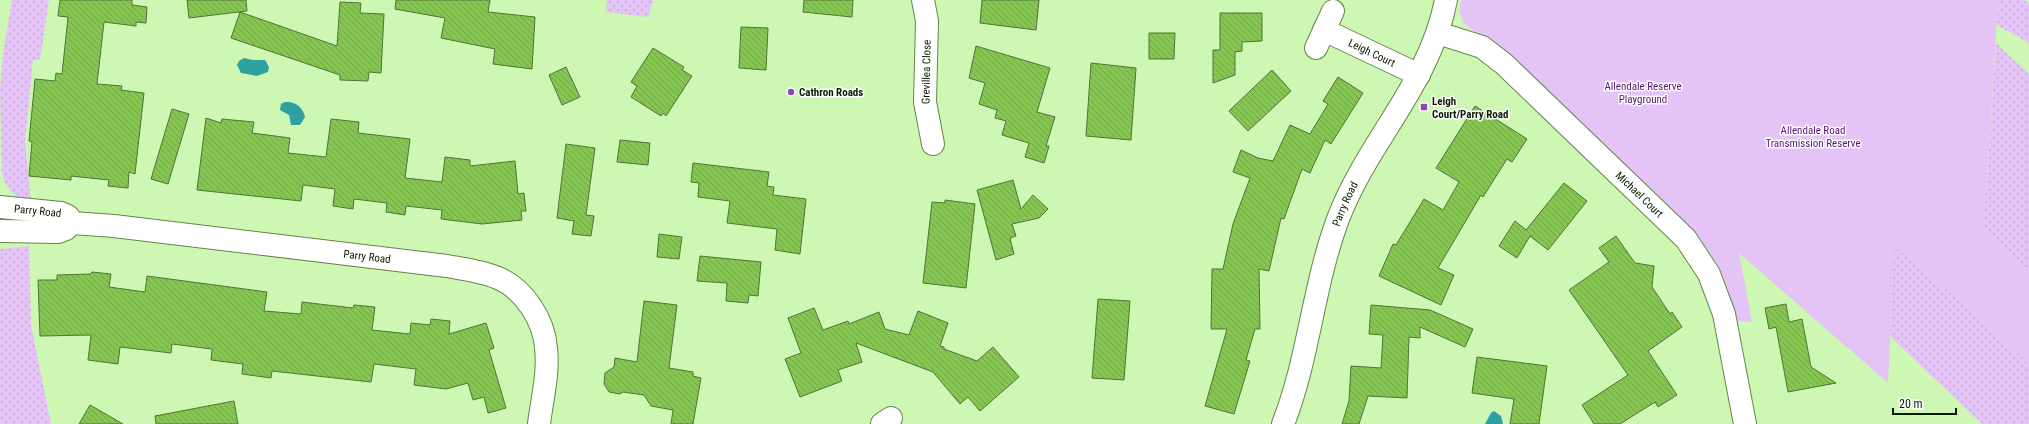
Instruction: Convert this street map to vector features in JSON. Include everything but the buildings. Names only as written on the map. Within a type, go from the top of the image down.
[{"type":"street","name":"Grevillea Close","points":[[923,0],[927,21],[925,102],[933,144]]},
{"type":"street","name":"Parry Road","points":[[1283,424],[1300,371],[1320,275],[1338,218],[1366,162],[1419,75],[1438,33],[1446,0]]},
{"type":"street","name":"Leigh Court","points":[[1324,30],[1419,75]]},
{"type":"street","name":"Michael Court","points":[[1438,33],[1482,48],[1504,64],[1686,240],[1709,274],[1724,314],[1744,424]]},
{"type":"street","name":"Parry Road","points":[[0,207],[61,213],[68,216],[72,222],[447,266],[484,273],[500,278],[524,298],[535,314],[543,330],[546,347],[546,366],[540,424]]},
{"type":"street","name":"Parry Road","points":[[0,231],[58,232],[66,229],[72,222]]},
{"type":"green space","points":[[12,0],[49,0],[40,60],[33,60],[25,141],[31,202],[20,198],[8,188],[2,172],[0,90],[3,54]]},
{"type":"green space","points":[[607,0],[653,0],[648,17],[606,12]]},
{"type":"green space","name":"Allendale Road Transmission Reserve","points":[[1461,0],[1998,0],[1984,227],[2029,271],[2029,364],[1969,308],[1894,247],[1888,383],[1739,253],[1752,322],[1737,321],[1726,284],[1717,264],[1684,221],[1509,54],[1465,24],[1460,15]]},
{"type":"green space","points":[[1998,0],[2024,0],[2029,4],[2029,43],[1997,25]]},
{"type":"green space","points":[[1996,43],[2029,74],[2029,271],[1984,227]]},
{"type":"green space","points":[[29,246],[31,325],[51,424],[0,424],[0,249]]},
{"type":"green space","points":[[1894,246],[1969,308],[2029,364],[2029,424],[1982,424],[1890,336]]},
{"type":"water","points":[[244,58],[265,60],[269,67],[268,72],[257,76],[241,73],[237,65],[239,61]]},
{"type":"water","points":[[285,102],[298,105],[304,113],[305,117],[300,125],[291,125],[289,115],[280,110],[281,104]]},
{"type":"water","points":[[1494,411],[1501,416],[1503,424],[1485,424],[1491,413]]},
{"type":"place","name":"Cathron Roads","points":[[791,92]]},
{"type":"place","name":"Leigh Court/Parry Road","points":[[1424,107]]},
{"type":"park label","name":"Allendale Reserve Playground","points":[[1643,92]]}]
